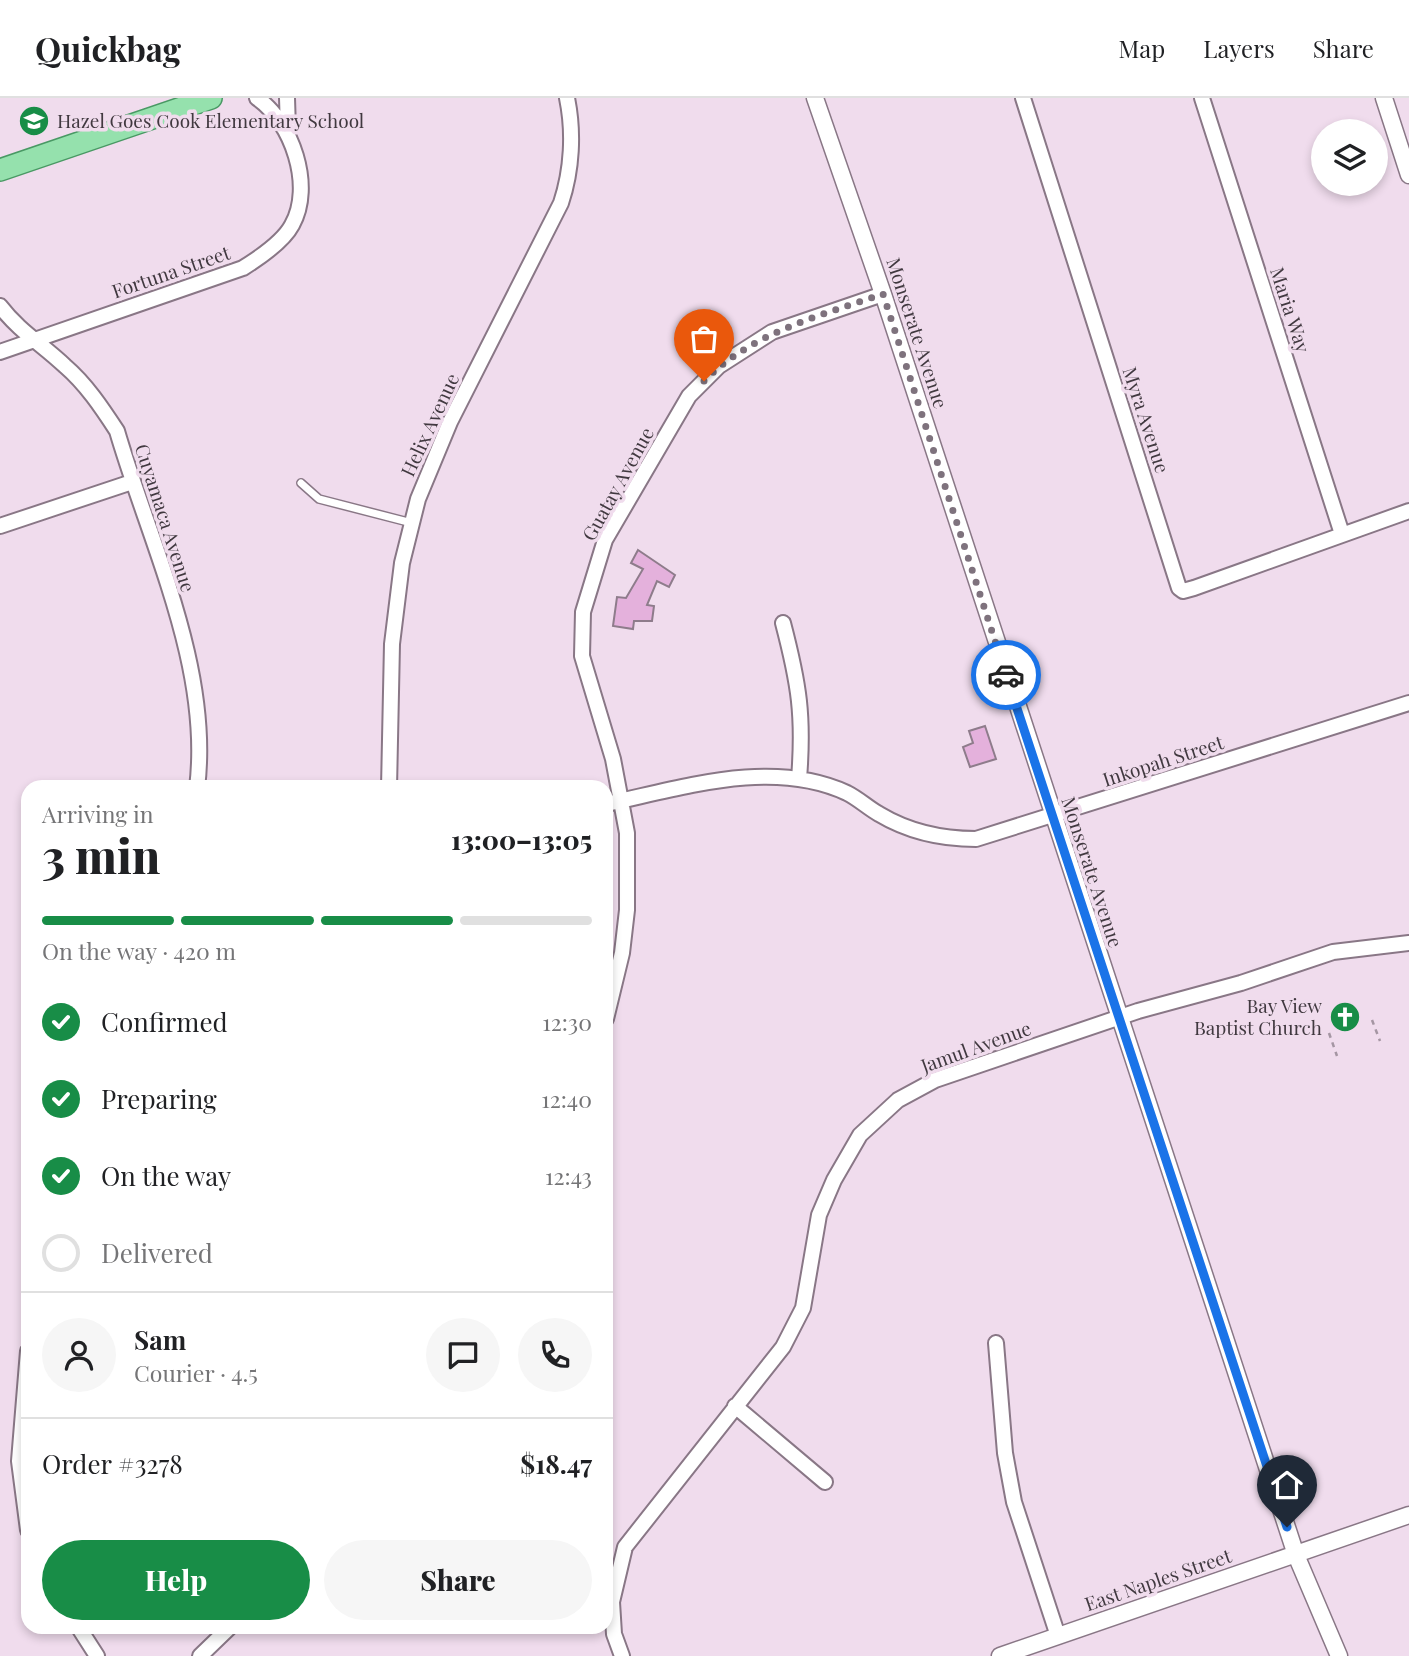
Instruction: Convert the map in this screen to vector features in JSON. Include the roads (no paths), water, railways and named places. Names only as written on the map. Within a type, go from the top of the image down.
[{"type":"main road","points":[[0,170],[211,98]]},
{"type":"street","name":"Fortuna Street","points":[[0,352],[243,268],[260,257],[292,225],[300,174],[288,134],[278,116],[257,98]]},
{"type":"street","name":"Fortuna Street","points":[[287,98],[288,134]]},
{"type":"street","name":"Helix Avenue","points":[[389,780],[392,644],[402,563],[418,499],[450,422],[561,203],[567,185],[572,143],[567,98]]},
{"type":"street","name":"Monserate Avenue","points":[[815,98],[883,294],[1296,1555],[1339,1656]]},
{"type":"street","name":"Myra Avenue","points":[[1023,98],[1179,588],[1183,591],[1194,589],[1342,534]]},
{"type":"street","name":"Maria Way","points":[[1202,98],[1342,534]]},
{"type":"street","points":[[1384,98],[1409,175]]},
{"type":"street","name":"Guatay Avenue","points":[[613,990],[628,910],[627,833],[622,800],[582,656],[583,612],[605,540],[689,396],[719,366],[772,332],[883,294]]},
{"type":"street","name":"Cuyamaca Avenue","points":[[0,306],[32,341],[65,366],[96,400],[117,431],[187,649],[196,698],[197,780]]},
{"type":"street","points":[[0,526],[132,482]]},
{"type":"street","points":[[1342,534],[1409,511]]},
{"type":"street","points":[[783,623],[799,681],[802,714],[799,779]]},
{"type":"street","name":"Inkopah Street","points":[[613,802],[740,778],[799,779],[847,793],[893,822],[942,837],[976,839],[1409,704]]},
{"type":"street","name":"Jamul Avenue","points":[[613,1598],[625,1547],[735,1406],[753,1389],[783,1347],[803,1308],[819,1215],[860,1135],[898,1100],[935,1080],[1118,1018],[1241,983],[1333,952],[1409,943]]},
{"type":"street","points":[[996,1343],[1005,1453],[1014,1502],[1058,1636]]},
{"type":"street","points":[[735,1406],[825,1482]]},
{"type":"street","points":[[21,1437],[21,1476]]},
{"type":"street","name":"East Naples Street","points":[[1000,1656],[1409,1515]]},
{"type":"street","name":"Jamul Avenue","points":[[613,1618],[614,1634],[622,1656]]},
{"type":"street","points":[[83,1634],[97,1656]]},
{"type":"street","points":[[200,1656],[223,1634]]},
{"type":"lane","points":[[301,483],[319,499],[412,523]]},
{"type":"place","name":"Hazel Goes Cook Elementary School","points":[[34,121]]},
{"type":"place","name":"Bay View Baptist Church","points":[[1345,1017]]}]
